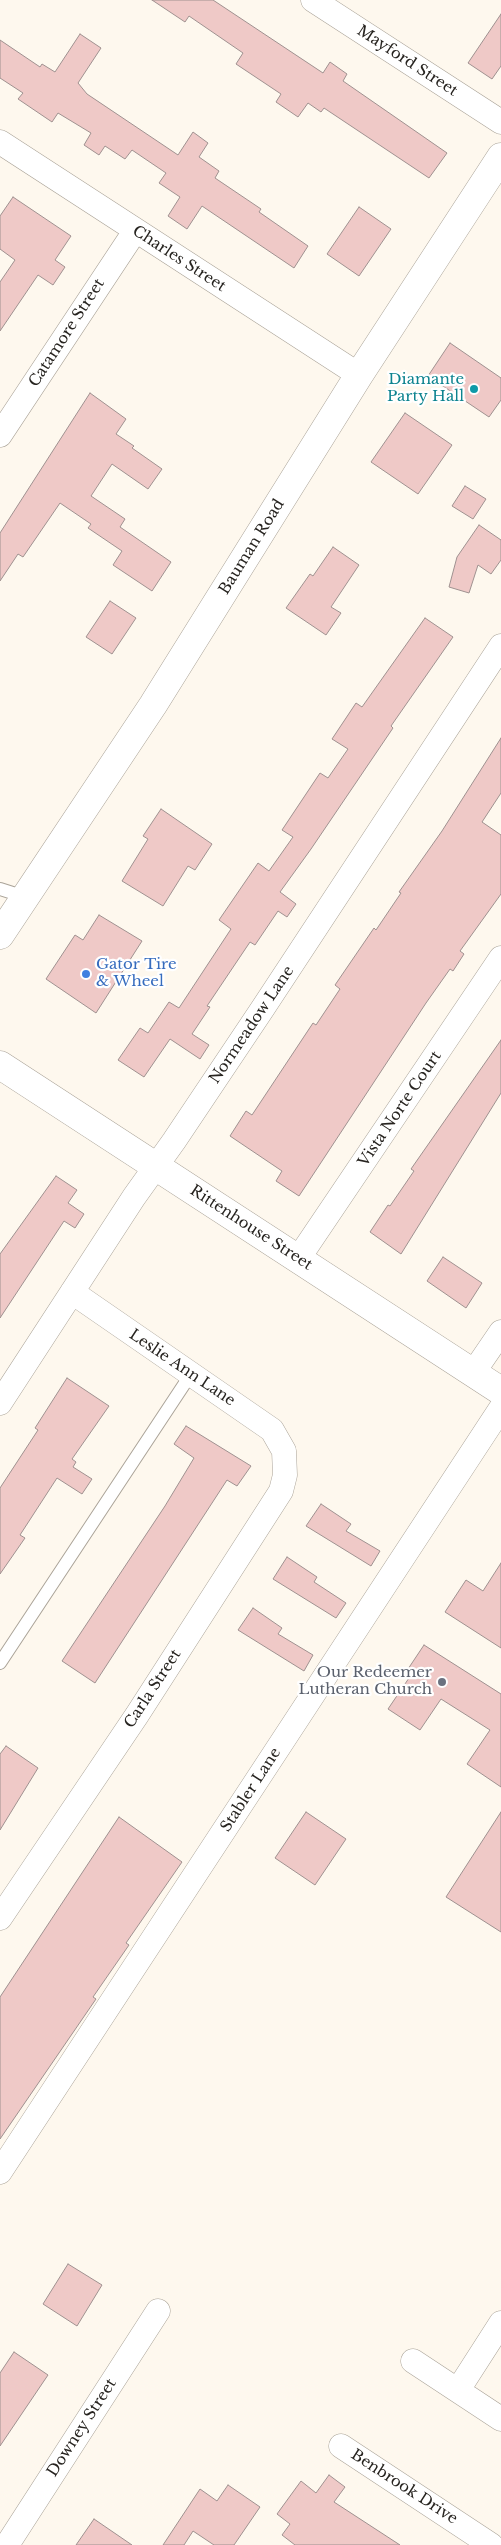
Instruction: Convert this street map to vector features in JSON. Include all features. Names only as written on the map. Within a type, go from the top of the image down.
[{"type":"street","name":"Mayford Street","points":[[313,0],[501,122]]},
{"type":"street","name":"Charles Street","points":[[0,142],[359,375]]},
{"type":"street","name":"Bauman Road","points":[[0,935],[12,893],[158,696],[359,375],[501,157]]},
{"type":"street","name":"Catamore Street","points":[[0,434],[135,231]]},
{"type":"street","name":"Normeadow Lane","points":[[0,1402],[258,1016],[501,646]]},
{"type":"street","name":"Vista Norte Court","points":[[298,1259],[501,958]]},
{"type":"street","name":"Rittenhouse Street","points":[[0,1065],[501,1391]]},
{"type":"street","name":"Leslie Ann Lane","points":[[72,1292],[272,1430],[284,1451]]},
{"type":"street","points":[[473,1373],[501,1332]]},
{"type":"street","name":"Stabler Lane","points":[[0,2172],[501,1408]]},
{"type":"street","name":"Carla Street","points":[[0,1918],[137,1715],[281,1491],[285,1475],[284,1451]]},
{"type":"street","name":"Downey Street","points":[[7,2545],[158,2311]]},
{"type":"street","points":[[458,2390],[501,2323]]},
{"type":"street","points":[[413,2360],[501,2419]]},
{"type":"street","name":"Benbrook Drive","points":[[341,2446],[491,2545]]},
{"type":"street","points":[[496,2545],[501,2538]]},
{"type":"lane","points":[[0,1663],[191,1374]]},
{"type":"building","points":[[152,0],[213,0],[323,73],[330,62],[347,74],[343,81],[447,153],[429,178],[324,108],[321,112],[308,103],[298,117],[276,102],[281,94],[236,64],[243,53],[189,16],[185,22]]},
{"type":"building","points":[[501,14],[501,66],[492,79],[468,63]]},
{"type":"building","points":[[80,34],[101,48],[78,83],[87,94],[178,155],[193,132],[208,143],[199,157],[219,171],[215,178],[261,209],[259,212],[308,246],[294,268],[202,206],[187,229],[168,216],[180,197],[159,183],[166,173],[132,150],[125,159],[105,146],[99,155],[84,145],[91,133],[58,113],[52,122],[18,99],[23,93],[0,78],[0,40],[40,67],[42,64],[55,72]]},
{"type":"building","points":[[13,197],[71,236],[55,260],[65,267],[53,285],[38,275],[0,331],[0,282],[15,260],[0,249],[0,216]]},
{"type":"building","points":[[359,207],[391,229],[359,276],[327,254]]},
{"type":"building","name":"Diamante Party Hall","points":[[450,343],[501,378],[501,400],[489,417],[428,376]]},
{"type":"building","points":[[90,393],[126,419],[116,434],[162,469],[148,489],[112,464],[91,496],[125,519],[120,527],[171,562],[152,591],[113,565],[122,551],[88,528],[91,524],[60,503],[23,557],[18,554],[0,581],[0,533]]},
{"type":"building","points":[[405,413],[452,445],[418,494],[371,462]]},
{"type":"building","points":[[465,486],[486,499],[473,519],[452,506]]},
{"type":"building","points":[[479,525],[501,540],[501,560],[491,574],[478,565],[469,593],[449,587],[457,557]]},
{"type":"building","points":[[333,547],[359,565],[331,607],[341,613],[326,635],[286,608],[310,574],[313,576]]},
{"type":"building","points":[[110,601],[136,618],[112,654],[86,637]]},
{"type":"building","points":[[425,618],[453,637],[391,726],[393,728],[311,849],[280,892],[296,904],[287,917],[278,911],[255,945],[250,942],[207,1006],[210,1007],[192,1034],[209,1045],[200,1059],[170,1039],[144,1077],[118,1060],[140,1028],[148,1033],[169,1002],[179,1008],[231,929],[219,920],[258,863],[269,871],[293,837],[282,830],[320,773],[328,778],[348,749],[332,739],[356,703],[362,707]]},
{"type":"building","points":[[501,738],[501,793],[482,822],[501,835],[501,894],[460,951],[464,954],[453,971],[450,969],[426,1003],[299,1196],[276,1181],[282,1171],[230,1136],[246,1111],[252,1115],[313,1023],[316,1025],[340,989],[335,985],[374,928],[376,930],[401,893],[399,892],[442,831]]},
{"type":"building","points":[[161,809],[212,844],[195,870],[188,866],[163,906],[122,881],[148,839],[143,836]]},
{"type":"building","name":"Gator Tire & Wheel","points":[[99,915],[142,941],[96,1013],[46,979],[75,935],[83,940]]},
{"type":"building","points":[[501,1040],[501,1093],[401,1254],[370,1232],[414,1171],[411,1169]]},
{"type":"building","points":[[56,1176],[77,1190],[68,1203],[84,1214],[75,1228],[64,1221],[0,1318],[0,1254]]},
{"type":"building","points":[[443,1257],[482,1283],[466,1308],[427,1281]]},
{"type":"building","points":[[67,1378],[109,1406],[72,1459],[76,1462],[73,1467],[92,1479],[82,1494],[57,1478],[20,1535],[25,1538],[0,1574],[0,1488],[38,1430],[35,1428]]},
{"type":"building","points":[[186,1426],[251,1466],[237,1486],[227,1480],[95,1683],[62,1661],[165,1506],[194,1458],[174,1444]]},
{"type":"building","points":[[321,1504],[351,1524],[346,1531],[380,1551],[371,1566],[306,1526]]},
{"type":"building","points":[[287,1557],[317,1577],[314,1582],[346,1603],[336,1618],[273,1579]]},
{"type":"building","points":[[501,1563],[501,1648],[445,1612],[466,1580],[483,1591]]},
{"type":"building","points":[[253,1608],[282,1628],[278,1634],[313,1655],[304,1671],[238,1630]]},
{"type":"building","points":[[424,1645],[501,1694],[501,1787],[467,1764],[490,1730],[441,1699],[420,1730],[388,1709],[409,1678],[404,1675]]},
{"type":"building","points":[[6,1746],[38,1768],[0,1830],[0,1754]]},
{"type":"building","points":[[306,1812],[346,1839],[315,1885],[275,1858]]},
{"type":"building","points":[[501,1812],[501,1932],[446,1897]]},
{"type":"building","points":[[119,1817],[182,1862],[126,1943],[129,1945],[93,1997],[96,1999],[0,2139],[0,1997]]},
{"type":"building","points":[[68,2264],[102,2285],[77,2326],[43,2304]]},
{"type":"building","points":[[14,2352],[48,2375],[0,2446],[0,2373]]},
{"type":"building","points":[[329,2475],[345,2487],[334,2502],[400,2545],[295,2545],[282,2535],[290,2524],[277,2514],[301,2481],[316,2493]]},
{"type":"building","points":[[228,2485],[260,2507],[234,2545],[214,2545],[193,2531],[184,2545],[163,2545],[200,2489],[217,2501]]},
{"type":"building","points":[[94,2519],[132,2545],[76,2545]]},
{"type":"place","name":"Diamante Party Hall","points":[[474,389]]},
{"type":"place","name":"Gator Tire & Wheel","points":[[86,974]]},
{"type":"place","name":"Our Redeemer Lutheran Church","points":[[442,1682]]}]
